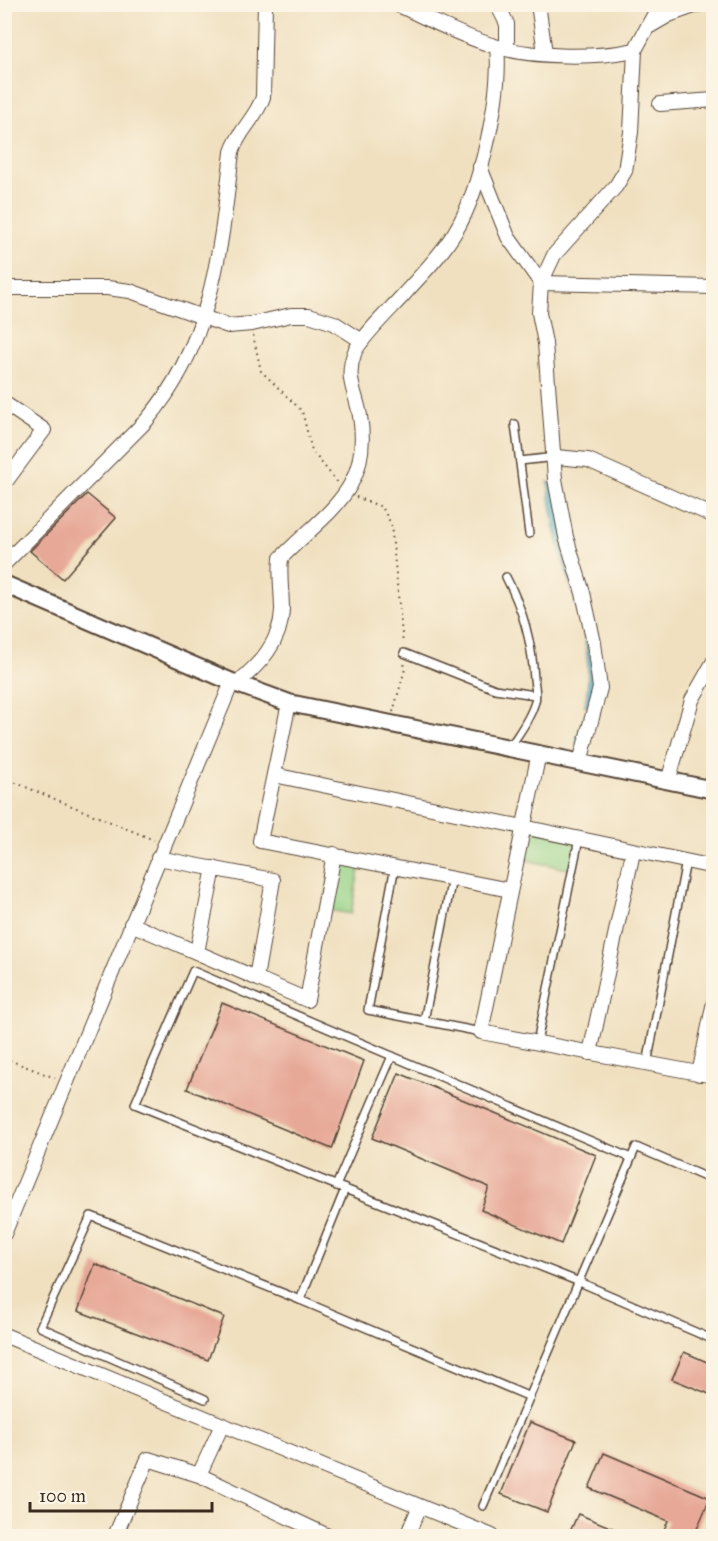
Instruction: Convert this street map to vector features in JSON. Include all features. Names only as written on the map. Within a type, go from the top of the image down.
[{"type":"street","points":[[4,564],[167,396],[184,367],[203,317],[220,252],[232,152],[236,141],[260,105],[263,96],[265,4]]},
{"type":"street","points":[[396,4],[502,48],[605,56],[635,50]]},
{"type":"street","points":[[4,1234],[158,858],[234,683],[261,664],[278,633],[282,611],[281,558],[346,494],[357,477],[362,457],[360,416],[349,379],[354,352],[436,259],[455,232],[468,205],[480,167],[496,93],[507,24],[497,4]]},
{"type":"street","points":[[538,4],[545,53]]},
{"type":"street","points":[[580,762],[600,688],[583,593],[566,537],[555,479],[556,457],[545,343],[539,313],[542,283],[554,255],[616,186],[625,171],[630,142],[635,50],[645,29],[663,4]]},
{"type":"street","points":[[645,29],[669,15],[700,4]]},
{"type":"street","points":[[660,104],[714,99]]},
{"type":"street","points":[[480,167],[508,237],[542,283]]},
{"type":"street","points":[[542,283],[714,287]]},
{"type":"street","points":[[4,288],[107,288],[130,291],[228,326],[252,324],[291,315],[309,315],[334,323],[362,341]]},
{"type":"street","points":[[4,403],[44,430],[4,484]]},
{"type":"street","points":[[556,457],[588,460],[714,516]]},
{"type":"street","points":[[4,584],[234,683],[289,703],[714,790]]},
{"type":"street","points":[[668,781],[692,700],[713,665]]},
{"type":"street","points":[[289,703],[261,841],[510,890]]},
{"type":"street","points":[[539,753],[481,1032],[714,1076]]},
{"type":"street","points":[[274,775],[633,852],[714,867]]},
{"type":"street","points":[[590,1053],[633,852]]},
{"type":"street","points":[[131,924],[307,1000],[334,854]]},
{"type":"street","points":[[158,858],[273,880],[256,978]]},
{"type":"street","points":[[197,952],[214,868]]},
{"type":"street","points":[[699,1074],[714,1002]]},
{"type":"street","points":[[4,1335],[419,1508],[492,1536]]},
{"type":"street","points":[[199,1475],[222,1425]]},
{"type":"street","points":[[115,1536],[148,1458],[199,1475],[328,1536]]},
{"type":"street","points":[[407,1536],[419,1508]]},
{"type":"lane","points":[[515,424],[529,534]]},
{"type":"lane","points":[[520,461],[556,457]]},
{"type":"lane","points":[[506,577],[517,598],[526,627],[533,656],[535,695],[529,717],[510,747]]},
{"type":"lane","points":[[404,653],[495,689],[535,695]]},
{"type":"lane","points":[[537,1042],[579,839]]},
{"type":"lane","points":[[647,1064],[686,861]]},
{"type":"lane","points":[[395,866],[368,1010],[481,1032]]},
{"type":"lane","points":[[424,1021],[452,878]]},
{"type":"lane","points":[[631,1158],[193,971],[135,1104],[577,1281],[714,1340]]},
{"type":"lane","points":[[336,1186],[392,1056]]},
{"type":"lane","points":[[483,1506],[636,1147],[714,1181]]},
{"type":"lane","points":[[300,1300],[345,1190]]},
{"type":"lane","points":[[205,1400],[40,1327],[91,1216],[300,1300],[530,1397]]},
{"type":"path","points":[[252,324],[253,344],[261,371],[302,411],[312,451],[346,494],[382,507],[391,524],[405,669],[389,723]]},
{"type":"path","points":[[4,778],[164,844]]},
{"type":"path","points":[[4,1058],[66,1083]]},
{"type":"green space","points":[[523,827],[579,839],[572,870],[517,858]]},
{"type":"green space","points":[[334,854],[361,859],[351,914],[324,909]]},
{"type":"water","points":[[548,482],[554,484],[581,599],[596,687],[592,706],[585,706],[588,664],[585,643],[576,602],[556,534]]},
{"type":"building","points":[[87,494],[116,518],[63,579],[30,551]]},
{"type":"building","points":[[222,1003],[364,1061],[332,1149],[187,1089]]},
{"type":"building","points":[[399,1073],[596,1155],[561,1244],[481,1210],[489,1187],[372,1138]]},
{"type":"building","points":[[95,1264],[224,1317],[208,1360],[78,1311]]},
{"type":"building","points":[[684,1352],[714,1365],[714,1396],[672,1379]]},
{"type":"building","points":[[530,1422],[576,1440],[547,1512],[501,1494]]},
{"type":"building","points":[[604,1453],[710,1498],[694,1536],[661,1536],[668,1521],[589,1488]]},
{"type":"building","points":[[578,1514],[632,1536],[568,1536]]},
{"type":"waterway","points":[[577,742],[585,717]]}]
